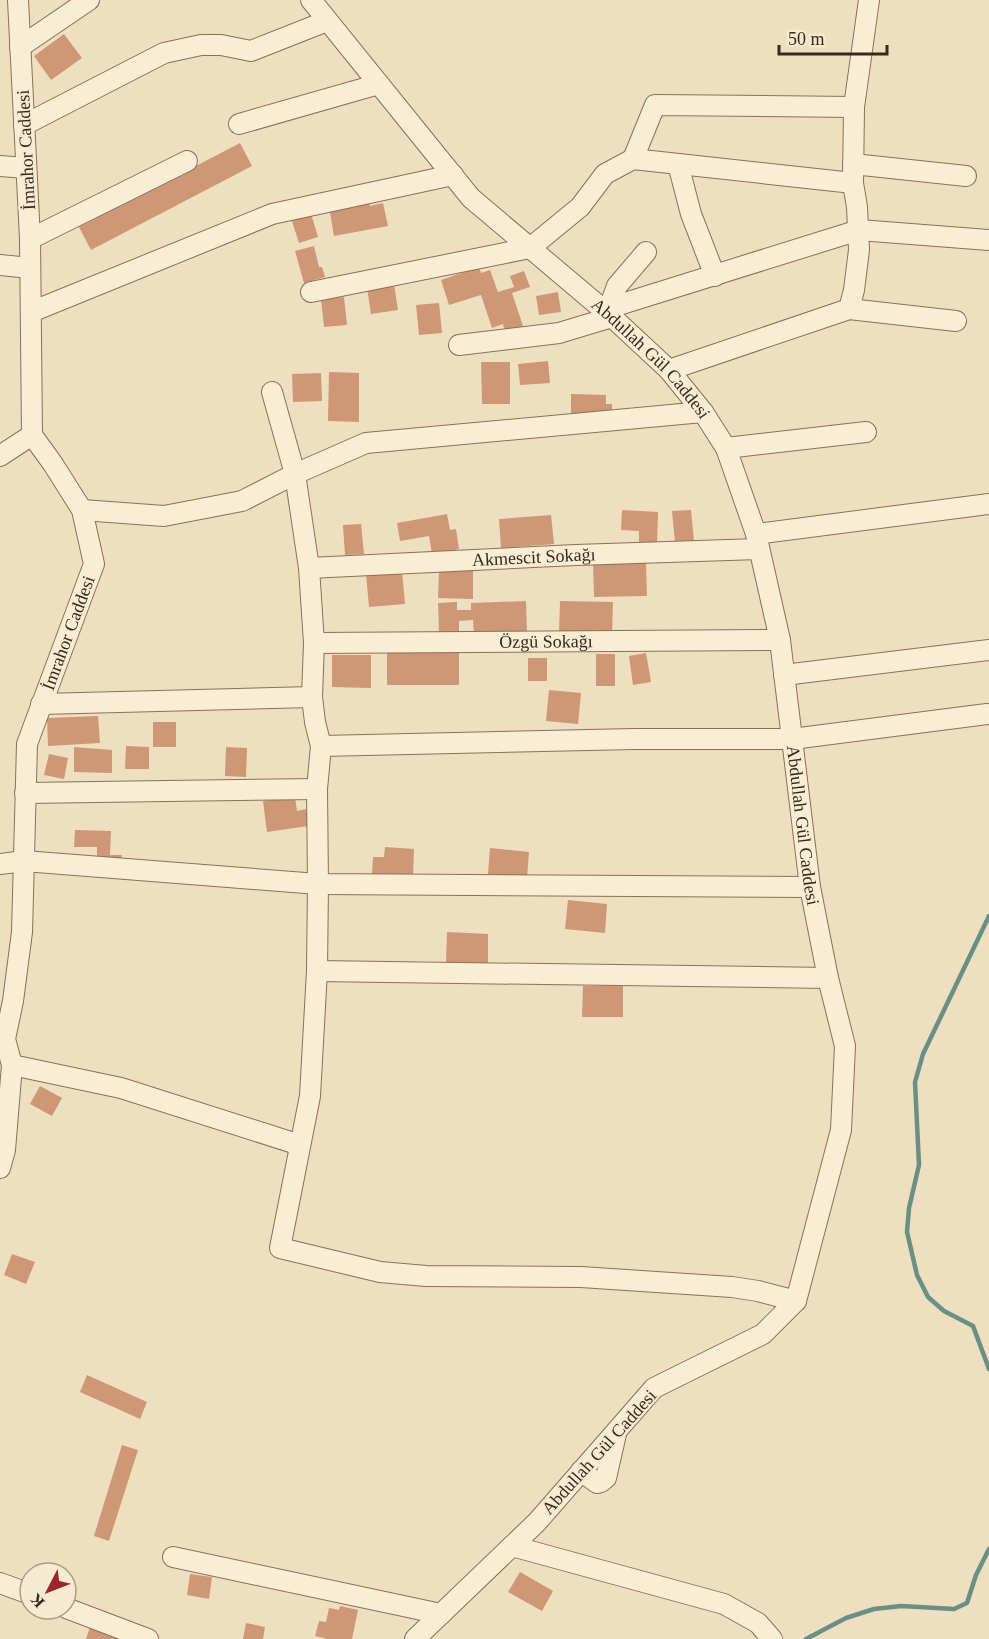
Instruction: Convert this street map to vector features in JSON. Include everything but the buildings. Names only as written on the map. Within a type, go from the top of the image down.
[{"type":"street","name":"İmrahor Caddesi","points":[[0,1168],[5,1150],[12,1065],[2,1042],[13,1001],[21,932],[27,744],[94,564],[82,510],[32,435],[30,239],[18,0]]},
{"type":"street","points":[[20,47],[88,0]]},
{"type":"street","name":"Abdullah Gül Caddesi","points":[[310,0],[471,198],[609,312],[669,370],[703,412],[726,448],[757,541],[780,640],[810,886],[828,978],[845,1046],[841,1130],[796,1300],[763,1334],[654,1388],[537,1522],[416,1639]]},
{"type":"street","points":[[849,309],[857,270],[859,230],[853,183],[854,107],[869,0]]},
{"type":"street","points":[[24,125],[164,53],[201,45],[221,45],[251,51],[327,21]]},
{"type":"street","points":[[239,124],[379,84]]},
{"type":"street","points":[[633,159],[655,105],[854,107]]},
{"type":"street","points":[[310,292],[530,248],[580,207],[605,174],[633,159],[853,183]]},
{"type":"street","points":[[30,239],[187,161]]},
{"type":"street","points":[[678,164],[691,214],[715,276]]},
{"type":"street","points":[[853,164],[966,176]]},
{"type":"street","points":[[0,166],[26,168]]},
{"type":"street","points":[[31,312],[272,214],[453,175]]},
{"type":"street","points":[[459,345],[559,333],[609,312],[859,230],[989,240]]},
{"type":"street","points":[[609,312],[617,286],[646,252]]},
{"type":"street","points":[[0,265],[30,268]]},
{"type":"street","points":[[669,370],[849,309],[956,321]]},
{"type":"street","points":[[272,392],[295,474],[309,568],[314,644],[312,697],[321,746],[317,789],[317,971],[310,1096],[280,1248],[380,1272],[426,1276],[592,1278],[732,1287],[796,1300]]},
{"type":"street","points":[[82,510],[164,516],[242,501],[295,474],[366,443],[703,412]]},
{"type":"street","points":[[726,448],[866,432]]},
{"type":"street","points":[[0,456],[32,435]]},
{"type":"street","name":"Akmescit Sokağı","points":[[309,568],[564,556],[757,541],[989,504]]},
{"type":"street","name":"Özgü Sokağı","points":[[314,644],[780,640]]},
{"type":"street","points":[[784,675],[989,650]]},
{"type":"street","points":[[41,705],[312,697]]},
{"type":"street","points":[[321,746],[622,739],[792,739],[987,714]]},
{"type":"street","points":[[26,793],[317,789]]},
{"type":"street","points":[[0,864],[24,861],[318,884],[810,886]]},
{"type":"street","points":[[317,971],[828,978]]},
{"type":"street","points":[[12,1065],[121,1089],[300,1145]]},
{"type":"street","points":[[512,1546],[724,1604],[758,1623],[772,1639]]},
{"type":"street","points":[[173,1557],[441,1614]]},
{"type":"street","points":[[0,1583],[18,1590]]},
{"type":"street","points":[[78,1613],[148,1639]]},
{"type":"waterway","points":[[989,916],[923,1054],[915,1082],[919,1165],[909,1208],[907,1232],[917,1275],[928,1297],[944,1311],[973,1326],[989,1369]]},
{"type":"waterway","points":[[806,1639],[846,1618],[874,1609],[901,1606],[954,1609],[967,1603],[976,1575],[989,1549]]}]
